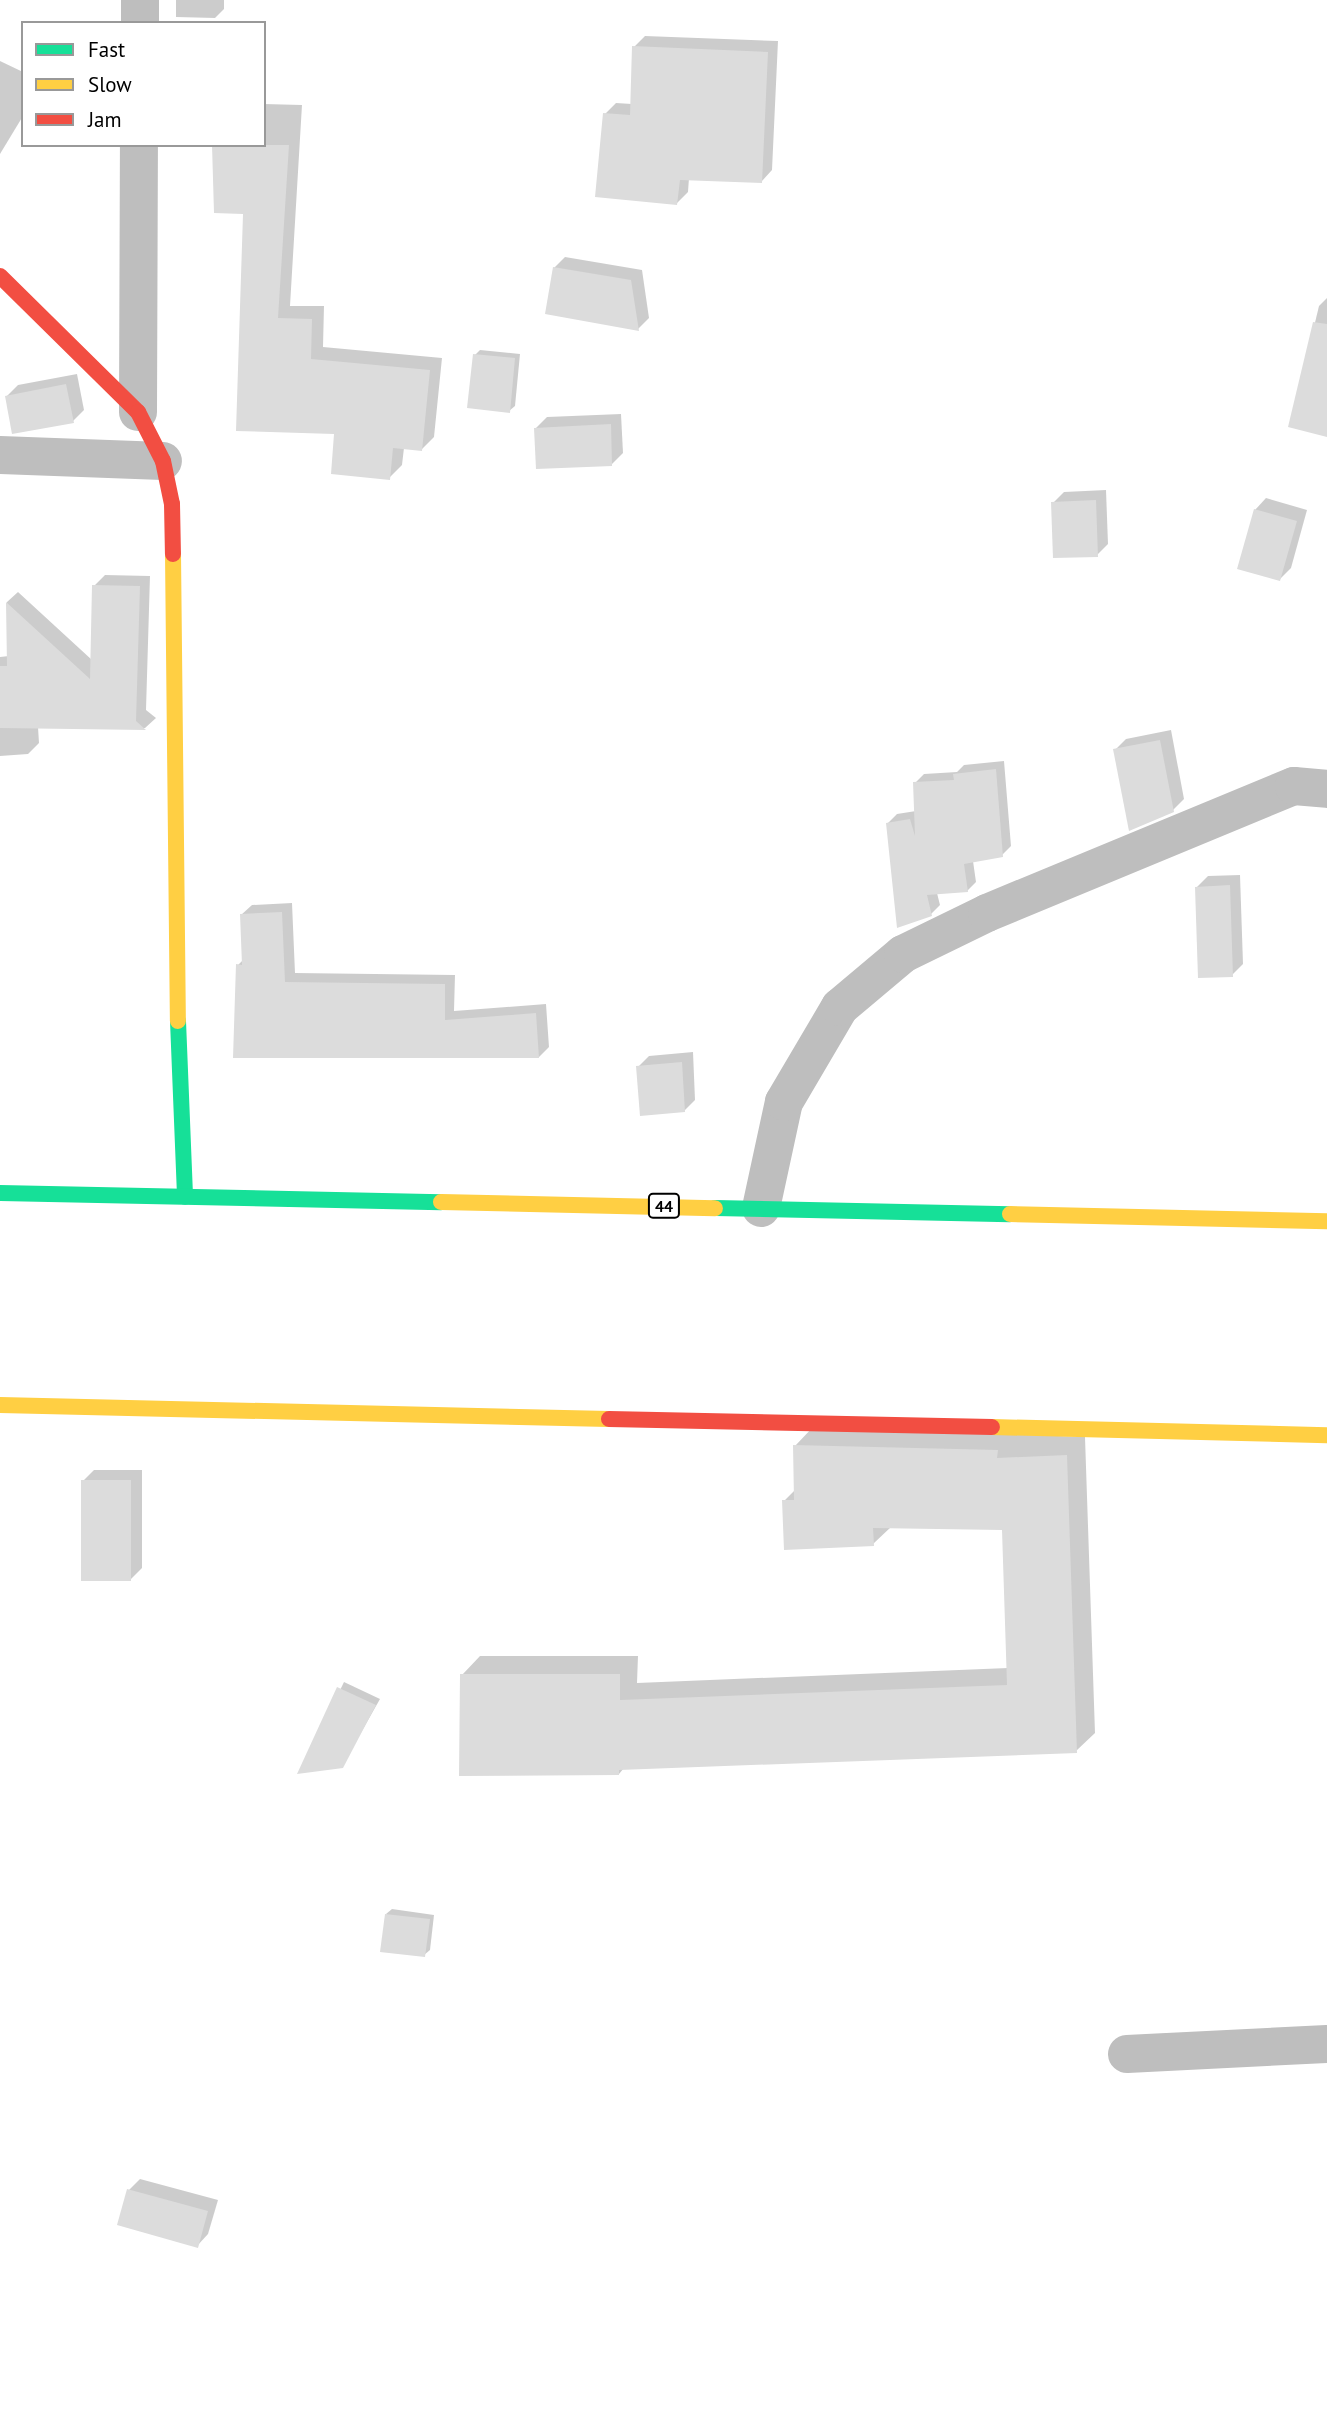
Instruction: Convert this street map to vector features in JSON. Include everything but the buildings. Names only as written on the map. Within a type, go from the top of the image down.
[{"type":"street","points":[[140,0],[140,21]]},
{"type":"street","points":[[138,412],[139,147]]},
{"type":"street","points":[[0,276],[138,412],[163,461],[172,503],[178,1042],[185,1197]]},
{"type":"street","points":[[0,455],[163,461]]},
{"type":"street","points":[[761,1208],[784,1102],[840,1007],[903,954],[987,913],[1294,786],[1327,789]]},
{"type":"street","name":"44","points":[[0,1193],[1327,1221]]},
{"type":"street","points":[[0,1405],[1327,1435]]},
{"type":"street","points":[[1127,2054],[1327,2044]]},
{"type":"traffic: fast","points":[[178,1021],[185,1197]]},
{"type":"traffic: fast","points":[[0,1193],[441,1202]]},
{"type":"traffic: fast","points":[[715,1208],[1010,1214]]},
{"type":"traffic: slow","points":[[173,554],[178,1021]]},
{"type":"traffic: slow","points":[[441,1202],[715,1208]]},
{"type":"traffic: slow","points":[[1010,1214],[1327,1221]]},
{"type":"traffic: slow","points":[[0,1405],[609,1419]]},
{"type":"traffic: slow","points":[[992,1427],[1327,1435]]},
{"type":"traffic: jam","points":[[0,276],[138,412],[163,461],[172,504],[173,554]]},
{"type":"traffic: jam","points":[[609,1419],[992,1427]]}]
